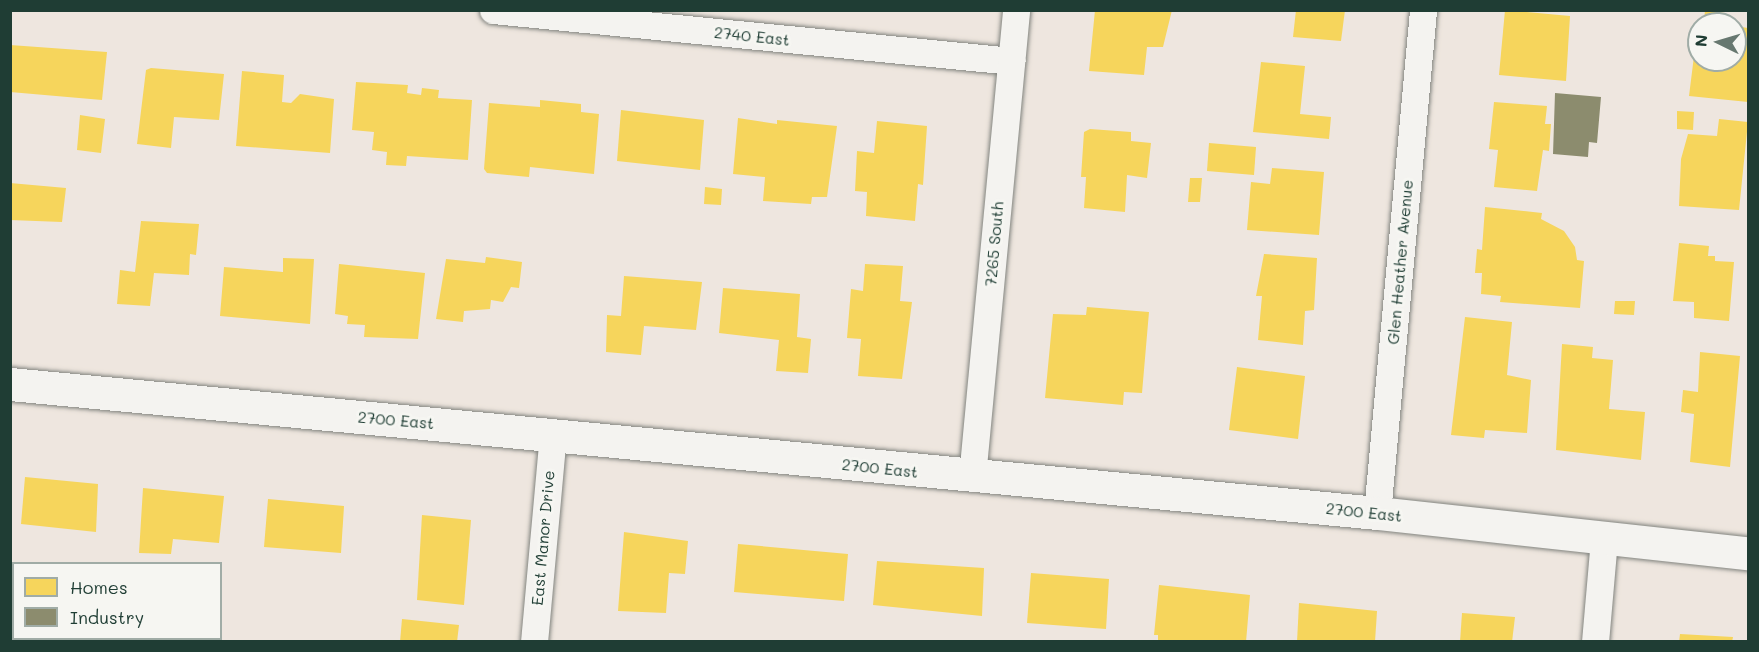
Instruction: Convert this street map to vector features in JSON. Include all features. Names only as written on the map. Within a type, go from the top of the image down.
[{"type":"street","name":"2740 East","points":[[493,10],[1011,61]]},
{"type":"street","name":"7265 South","points":[[972,477],[1016,10]]},
{"type":"street","name":"Glen Heather Avenue","points":[[1377,513],[1424,10]]},
{"type":"street","name":"2700 East","points":[[10,384],[972,477],[1377,513],[1749,553]]},
{"type":"street","name":"East Manor Drive","points":[[534,642],[553,435]]},
{"type":"street","points":[[1595,642],[1604,539]]},
{"type":"building: Homes","points":[[1095,10],[1172,10],[1163,47],[1147,47],[1144,75],[1089,71]]},
{"type":"building: Homes","points":[[1296,10],[1345,10],[1341,41],[1293,37]]},
{"type":"building: Homes","points":[[1505,10],[1570,16],[1566,81],[1499,75]]},
{"type":"building: Homes","points":[[1748,28],[1748,102],[1689,96],[1692,72],[1747,72]]},
{"type":"building: Homes","points":[[10,45],[107,52],[102,100],[10,92]]},
{"type":"building: Homes","points":[[1261,62],[1305,66],[1300,114],[1331,117],[1329,139],[1253,132]]},
{"type":"building: Homes","points":[[151,68],[224,74],[219,120],[174,117],[171,148],[137,144],[146,70]]},
{"type":"building: Homes","points":[[242,71],[284,75],[282,102],[291,103],[300,94],[334,99],[330,153],[236,146]]},
{"type":"building: Homes","points":[[356,82],[408,85],[407,93],[421,95],[422,88],[439,90],[438,98],[472,100],[468,160],[407,156],[406,166],[386,165],[387,152],[372,150],[374,132],[352,130]]},
{"type":"building: Homes","points":[[540,100],[581,104],[581,112],[599,114],[594,174],[530,167],[529,177],[487,173],[484,169],[489,103],[540,107]]},
{"type":"building: Homes","points":[[1494,102],[1547,106],[1545,124],[1551,124],[1549,151],[1543,150],[1537,191],[1494,187],[1498,150],[1489,149]]},
{"type":"building: Homes","points":[[621,110],[704,120],[700,170],[617,161]]},
{"type":"building: Homes","points":[[1677,111],[1694,112],[1693,130],[1677,129]]},
{"type":"building: Homes","points":[[80,115],[105,119],[101,153],[77,150]]},
{"type":"building: Homes","points":[[738,118],[777,124],[777,120],[837,126],[827,197],[812,197],[811,204],[763,201],[765,177],[733,174]]},
{"type":"building: Homes","points":[[1719,119],[1748,122],[1739,210],[1679,206],[1681,159],[1688,134],[1717,136]]},
{"type":"building: Homes","points":[[877,121],[927,126],[923,185],[918,184],[915,221],[866,216],[867,192],[855,191],[857,151],[874,153]]},
{"type":"building: Homes","points":[[1090,129],[1131,132],[1131,141],[1151,143],[1147,178],[1127,175],[1125,212],[1084,208],[1086,177],[1081,177],[1084,132]]},
{"type":"building: Homes","points":[[1209,143],[1256,147],[1254,175],[1207,171]]},
{"type":"building: Homes","points":[[1272,168],[1324,172],[1319,235],[1247,230],[1251,182],[1270,184]]},
{"type":"building: Homes","points":[[1190,178],[1202,178],[1200,202],[1188,202]]},
{"type":"building: Homes","points":[[10,183],[66,188],[62,222],[10,220]]},
{"type":"building: Homes","points":[[705,187],[722,189],[721,205],[704,204]]},
{"type":"building: Homes","points":[[1485,207],[1542,213],[1541,219],[1564,231],[1575,247],[1577,260],[1584,261],[1580,308],[1500,302],[1501,296],[1481,294],[1482,273],[1475,273],[1477,249],[1482,250]]},
{"type":"building: Homes","points":[[141,221],[199,224],[196,255],[190,254],[189,275],[154,273],[150,306],[117,304],[120,270],[135,272]]},
{"type":"building: Homes","points":[[1679,243],[1709,246],[1708,256],[1715,256],[1715,261],[1734,262],[1729,321],[1694,318],[1694,302],[1673,301]]},
{"type":"building: Homes","points":[[1264,254],[1317,258],[1314,310],[1305,311],[1303,345],[1258,340],[1262,296],[1256,296]]},
{"type":"building: Homes","points":[[486,257],[522,262],[519,288],[511,287],[503,302],[491,300],[490,309],[464,311],[463,322],[436,319],[446,259],[485,263]]},
{"type":"building: Homes","points":[[283,258],[314,259],[310,324],[220,316],[224,267],[283,272]]},
{"type":"building: Homes","points":[[339,264],[425,273],[418,339],[364,337],[365,325],[347,324],[348,316],[335,314]]},
{"type":"building: Homes","points":[[865,264],[903,266],[900,301],[912,302],[902,379],[858,376],[861,339],[847,338],[851,289],[863,291]]},
{"type":"building: Homes","points":[[624,276],[702,282],[696,330],[644,326],[641,355],[606,352],[607,315],[621,316]]},
{"type":"building: Homes","points":[[723,288],[800,294],[797,337],[811,339],[808,373],[776,371],[779,340],[719,333]]},
{"type":"building: Homes","points":[[1615,301],[1635,301],[1634,315],[1614,314]]},
{"type":"building: Homes","points":[[1087,307],[1149,312],[1142,393],[1124,392],[1123,405],[1045,398],[1053,314],[1086,315]]},
{"type":"building: Homes","points":[[1465,317],[1512,322],[1507,375],[1531,380],[1527,433],[1485,430],[1484,438],[1451,435]]},
{"type":"building: Homes","points":[[1562,344],[1593,347],[1592,358],[1613,360],[1609,409],[1645,412],[1641,460],[1556,450]]},
{"type":"building: Homes","points":[[1700,352],[1740,356],[1730,467],[1690,462],[1694,414],[1681,412],[1683,390],[1698,392]]},
{"type":"building: Homes","points":[[1237,367],[1305,376],[1298,439],[1229,430]]},
{"type":"building: Homes","points":[[25,477],[98,484],[96,532],[21,524]]},
{"type":"building: Homes","points":[[143,488],[224,496],[219,543],[173,539],[171,554],[139,553]]},
{"type":"building: Homes","points":[[268,499],[344,506],[341,553],[264,547]]},
{"type":"building: Homes","points":[[422,515],[471,520],[464,605],[417,600]]},
{"type":"building: Homes","points":[[624,532],[688,541],[685,574],[669,573],[666,613],[618,611]]},
{"type":"building: Homes","points":[[738,544],[848,554],[844,601],[734,592]]},
{"type":"building: Homes","points":[[877,561],[984,568],[982,616],[873,605]]},
{"type":"building: Homes","points":[[1031,573],[1109,579],[1106,629],[1027,623]]},
{"type":"building: Homes","points":[[1159,585],[1250,595],[1246,642],[1158,642],[1158,635],[1154,635]]},
{"type":"building: Homes","points":[[1299,603],[1377,611],[1375,642],[1297,642]]},
{"type":"building: Homes","points":[[1462,613],[1515,617],[1512,642],[1460,642]]},
{"type":"building: Homes","points":[[402,619],[459,625],[457,642],[400,642]]},
{"type":"building: Homes","points":[[1680,634],[1733,637],[1732,642],[1679,642]]},
{"type":"building: Homes","points":[[40,640],[145,640],[145,642],[41,642]]},
{"type":"building: Homes","points":[[198,640],[221,640],[223,642],[197,642]]},
{"type":"building: Industry","points":[[1555,93],[1601,97],[1597,143],[1589,142],[1588,157],[1553,154]]}]
